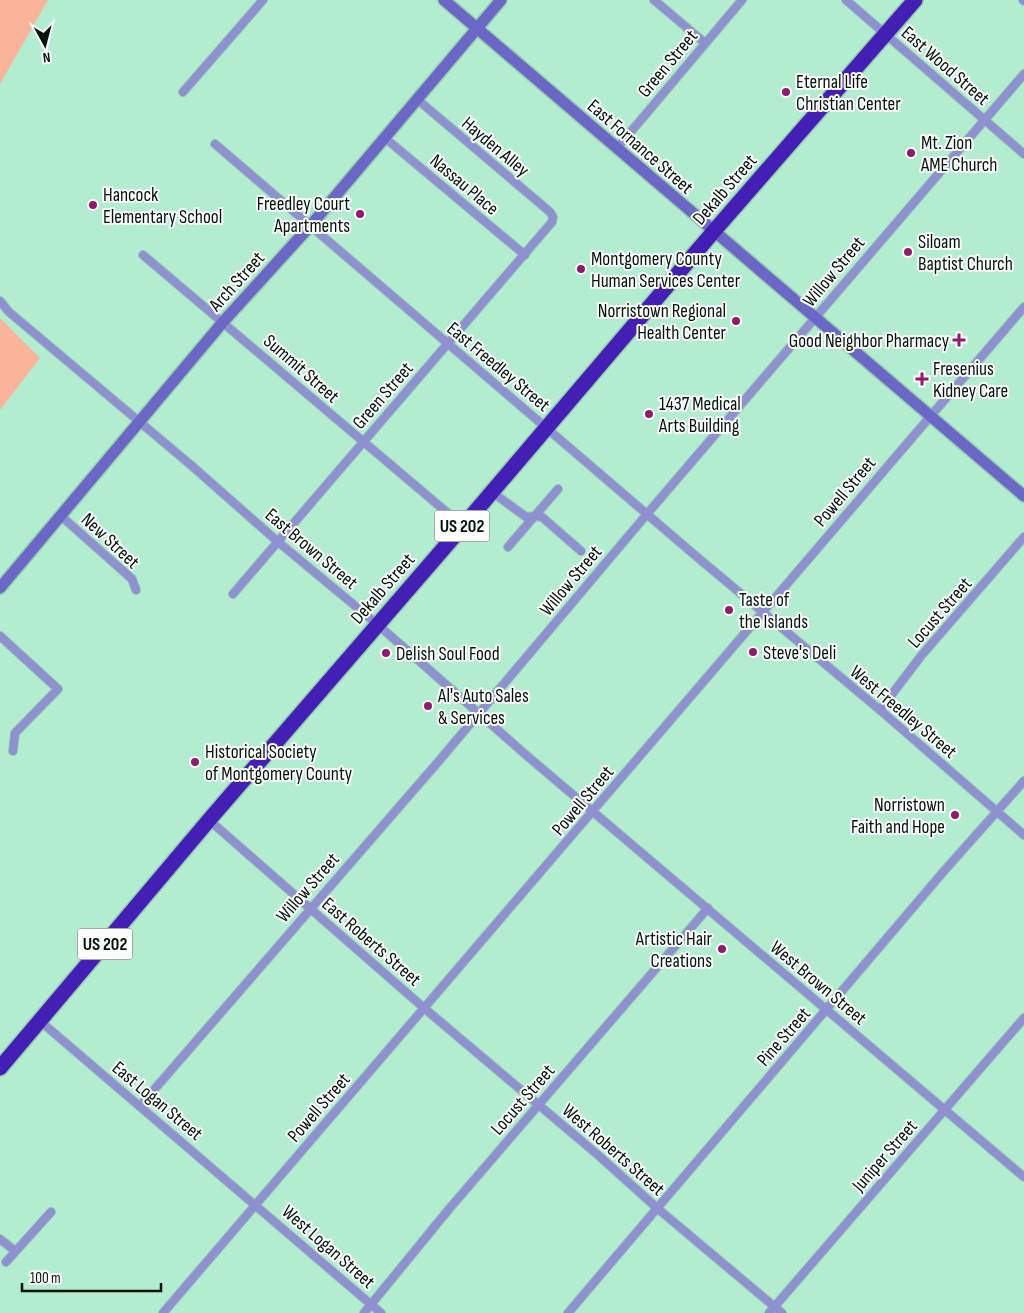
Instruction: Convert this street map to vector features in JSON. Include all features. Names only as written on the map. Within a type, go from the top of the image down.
[{"type":"highway","name":"Dekalb Street","points":[[0,1068],[209,820],[914,0]]},
{"type":"street","points":[[183,92],[263,0]]},
{"type":"street","name":"East Fornance Street","points":[[444,0],[1024,496]]},
{"type":"street","name":"Arch Street","points":[[0,588],[223,322],[311,225],[502,0]]},
{"type":"street","points":[[654,0],[705,43]]},
{"type":"street","name":"Green Street","points":[[618,147],[742,0]]},
{"type":"street","name":"East Wood Street","points":[[846,0],[1024,154]]},
{"type":"street","name":"Willow Street","points":[[140,1106],[479,713],[1024,74]]},
{"type":"street","name":"Hayden Alley","points":[[418,100],[550,212],[553,217]]},
{"type":"street","name":"Nassau Place","points":[[385,138],[525,254]]},
{"type":"street","name":"East Freedley Street","points":[[215,144],[762,613]]},
{"type":"street","name":"Green Street","points":[[233,594],[525,254],[552,222],[553,217]]},
{"type":"street","name":"Summit Street","points":[[143,255],[463,526]]},
{"type":"street","name":"East Brown Street","points":[[0,301],[9,312],[594,811]]},
{"type":"street","name":"Powell Street","points":[[163,1313],[1024,307]]},
{"type":"street","points":[[508,547],[558,489]]},
{"type":"street","points":[[492,492],[526,517],[542,517],[581,551]]},
{"type":"street","name":"New Street","points":[[61,516],[132,579],[136,590]]},
{"type":"street","name":"Locust Street","points":[[880,710],[921,656],[1024,537]]},
{"type":"street","name":"West Freedley Street","points":[[762,613],[880,710],[1024,835]]},
{"type":"street","points":[[0,636],[58,689],[15,733],[13,751]]},
{"type":"street","name":"Pine Street","points":[[568,1313],[944,871],[1024,781]]},
{"type":"street","name":"West Brown Street","points":[[594,811],[1024,1177]]},
{"type":"street","name":"East Roberts Street","points":[[209,820],[424,1008]]},
{"type":"street","name":"Locust Street","points":[[364,1313],[449,1209],[708,908]]},
{"type":"street","name":"West Roberts Street","points":[[424,1008],[782,1313]]},
{"type":"street","name":"Juniper Street","points":[[769,1313],[1024,1018]]},
{"type":"street","name":"East Logan Street","points":[[40,1021],[256,1204]]},
{"type":"street","name":"West Logan Street","points":[[256,1204],[312,1255],[381,1313]]},
{"type":"street","points":[[6,1262],[51,1212]]},
{"type":"street","points":[[0,1239],[15,1251]]},
{"type":"shaded area","points":[[0,0],[48,0],[0,84]]},
{"type":"shaded area","points":[[0,318],[40,358],[0,410]]},
{"type":"place","name":"Eternal Life Christian Center","points":[[786,92]]},
{"type":"place","name":"Mt. Zion AME Church","points":[[911,153]]},
{"type":"place","name":"Hancock Elementary School","points":[[93,205]]},
{"type":"place","name":"Freedley Court Apartments","points":[[360,214]]},
{"type":"place","name":"Siloam Baptist Church","points":[[908,252]]},
{"type":"place","name":"Montgomery County Human Services Center","points":[[581,269]]},
{"type":"place","name":"Norristown Regional Health Center","points":[[736,321]]},
{"type":"place","name":"Good Neighbor Pharmacy","points":[[959,340]]},
{"type":"place","name":"Fresenius Kidney Care","points":[[922,379]]},
{"type":"place","name":"1437 Medical Arts Building","points":[[649,414]]},
{"type":"place","name":"Taste of the Islands","points":[[729,610]]},
{"type":"place","name":"Steve's Deli","points":[[753,652]]},
{"type":"place","name":"Delish Soul Food","points":[[386,653]]},
{"type":"place","name":"Al's Auto Sales & Services","points":[[428,706]]},
{"type":"place","name":"Historical Society of Montgomery County","points":[[195,762]]},
{"type":"place","name":"Norristown Faith and Hope","points":[[955,815]]},
{"type":"place","name":"Artistic Hair Creations","points":[[722,949]]}]
